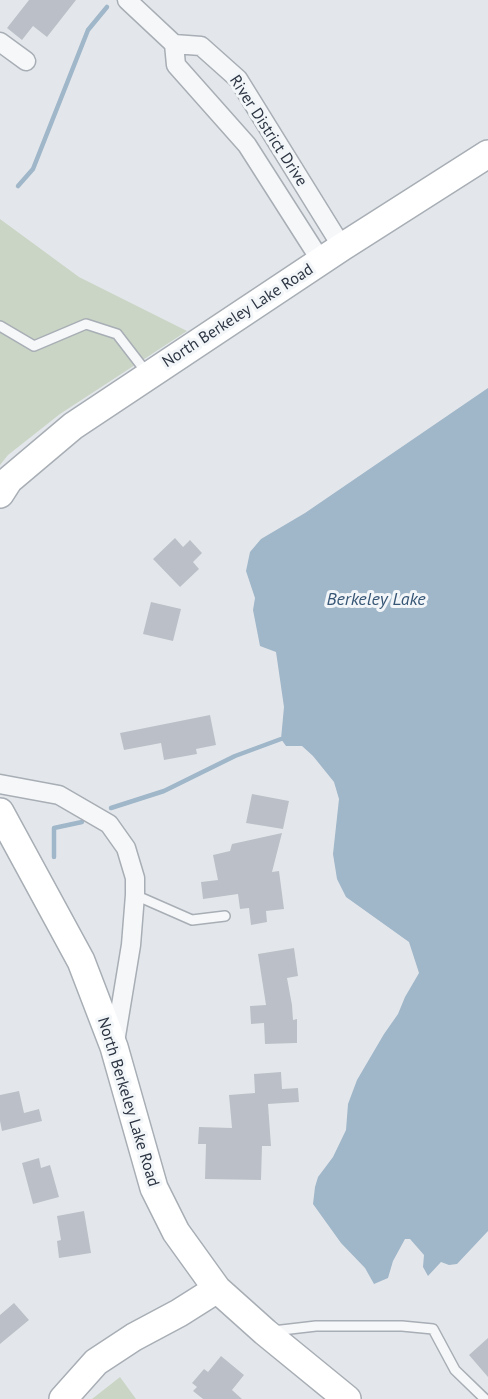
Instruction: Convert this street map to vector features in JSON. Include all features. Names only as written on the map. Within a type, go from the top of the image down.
[{"type":"street","points":[[127,0],[174,44]]},
{"type":"street","points":[[0,42],[26,61]]},
{"type":"street","name":"River District Drive","points":[[174,44],[201,46],[238,80],[267,126],[331,254],[245,142],[176,65],[174,44]]},
{"type":"street","points":[[245,142],[267,126]]},
{"type":"street","name":"North Berkeley Lake Road","points":[[0,494],[9,480],[73,426],[331,254],[488,154]]},
{"type":"street","points":[[0,784],[59,795],[109,824],[126,848],[135,878],[135,895],[130,945],[114,1047]]},
{"type":"street","name":"North Berkeley Lake Road","points":[[0,812],[81,961],[114,1047],[154,1188],[176,1232],[217,1289],[265,1332],[347,1399]]},
{"type":"street","points":[[63,1399],[96,1362],[217,1289]]},
{"type":"lane","points":[[0,326],[34,346],[86,324],[96,327],[117,334],[148,374]]},
{"type":"lane","points":[[135,895],[192,920],[225,915]]},
{"type":"lane","points":[[265,1332],[316,1326],[402,1326],[433,1329],[455,1370],[485,1399]]},
{"type":"green space","points":[[0,219],[79,277],[187,331],[60,414],[8,455],[0,465]]},
{"type":"green space","points":[[120,1377],[136,1399],[92,1399]]},
{"type":"water","name":"Berkeley Lake","points":[[488,388],[488,1231],[457,1264],[449,1265],[441,1262],[428,1276],[423,1267],[424,1255],[410,1239],[405,1239],[393,1261],[388,1278],[374,1284],[365,1268],[341,1243],[313,1204],[315,1187],[318,1177],[333,1157],[346,1130],[348,1104],[357,1080],[398,1014],[419,973],[409,942],[346,897],[337,879],[333,854],[339,799],[334,782],[302,746],[286,746],[281,739],[284,707],[276,652],[260,646],[253,610],[255,598],[246,571],[250,552],[261,539],[305,513]]},
{"type":"building","points":[[29,0],[76,0],[47,37],[33,26],[22,40],[7,28]]},
{"type":"building","points":[[175,538],[183,547],[190,540],[202,553],[193,562],[199,569],[180,587],[153,559]]},
{"type":"building","points":[[151,602],[181,609],[173,641],[143,634]]},
{"type":"building","points":[[210,715],[216,745],[196,749],[197,754],[164,760],[161,743],[124,750],[120,733]]},
{"type":"building","points":[[252,794],[289,801],[283,829],[246,823]]},
{"type":"building","points":[[282,833],[272,872],[279,871],[284,909],[266,911],[267,922],[251,925],[249,908],[240,909],[238,894],[203,899],[201,882],[218,880],[213,855],[230,851],[232,844]]},
{"type":"building","points":[[294,948],[298,976],[287,978],[293,1020],[297,1019],[297,1043],[265,1044],[264,1023],[251,1024],[250,1006],[266,1005],[258,954]]},
{"type":"building","points":[[281,1072],[282,1089],[298,1088],[299,1102],[268,1104],[271,1146],[262,1146],[261,1180],[205,1179],[206,1144],[198,1144],[199,1127],[232,1128],[229,1095],[255,1093],[254,1074]]},
{"type":"building","points":[[19,1091],[24,1113],[39,1109],[42,1121],[2,1131],[0,1095]]},
{"type":"building","points":[[39,1158],[41,1168],[50,1165],[59,1197],[33,1204],[22,1163]]},
{"type":"building","points":[[84,1211],[91,1253],[59,1258],[57,1241],[61,1240],[57,1216]]},
{"type":"building","points":[[14,1303],[29,1320],[0,1344],[0,1315]]},
{"type":"building","points":[[488,1338],[488,1377],[469,1355]]},
{"type":"building","points":[[221,1356],[244,1375],[232,1390],[242,1399],[203,1399],[193,1391],[197,1387],[192,1383],[204,1369],[208,1372]]},
{"type":"waterway","points":[[18,186],[33,169],[88,30],[107,7]]},
{"type":"waterway","points":[[111,808],[164,791],[235,756],[281,739]]},
{"type":"waterway","points":[[54,857],[54,828],[82,822]]}]
